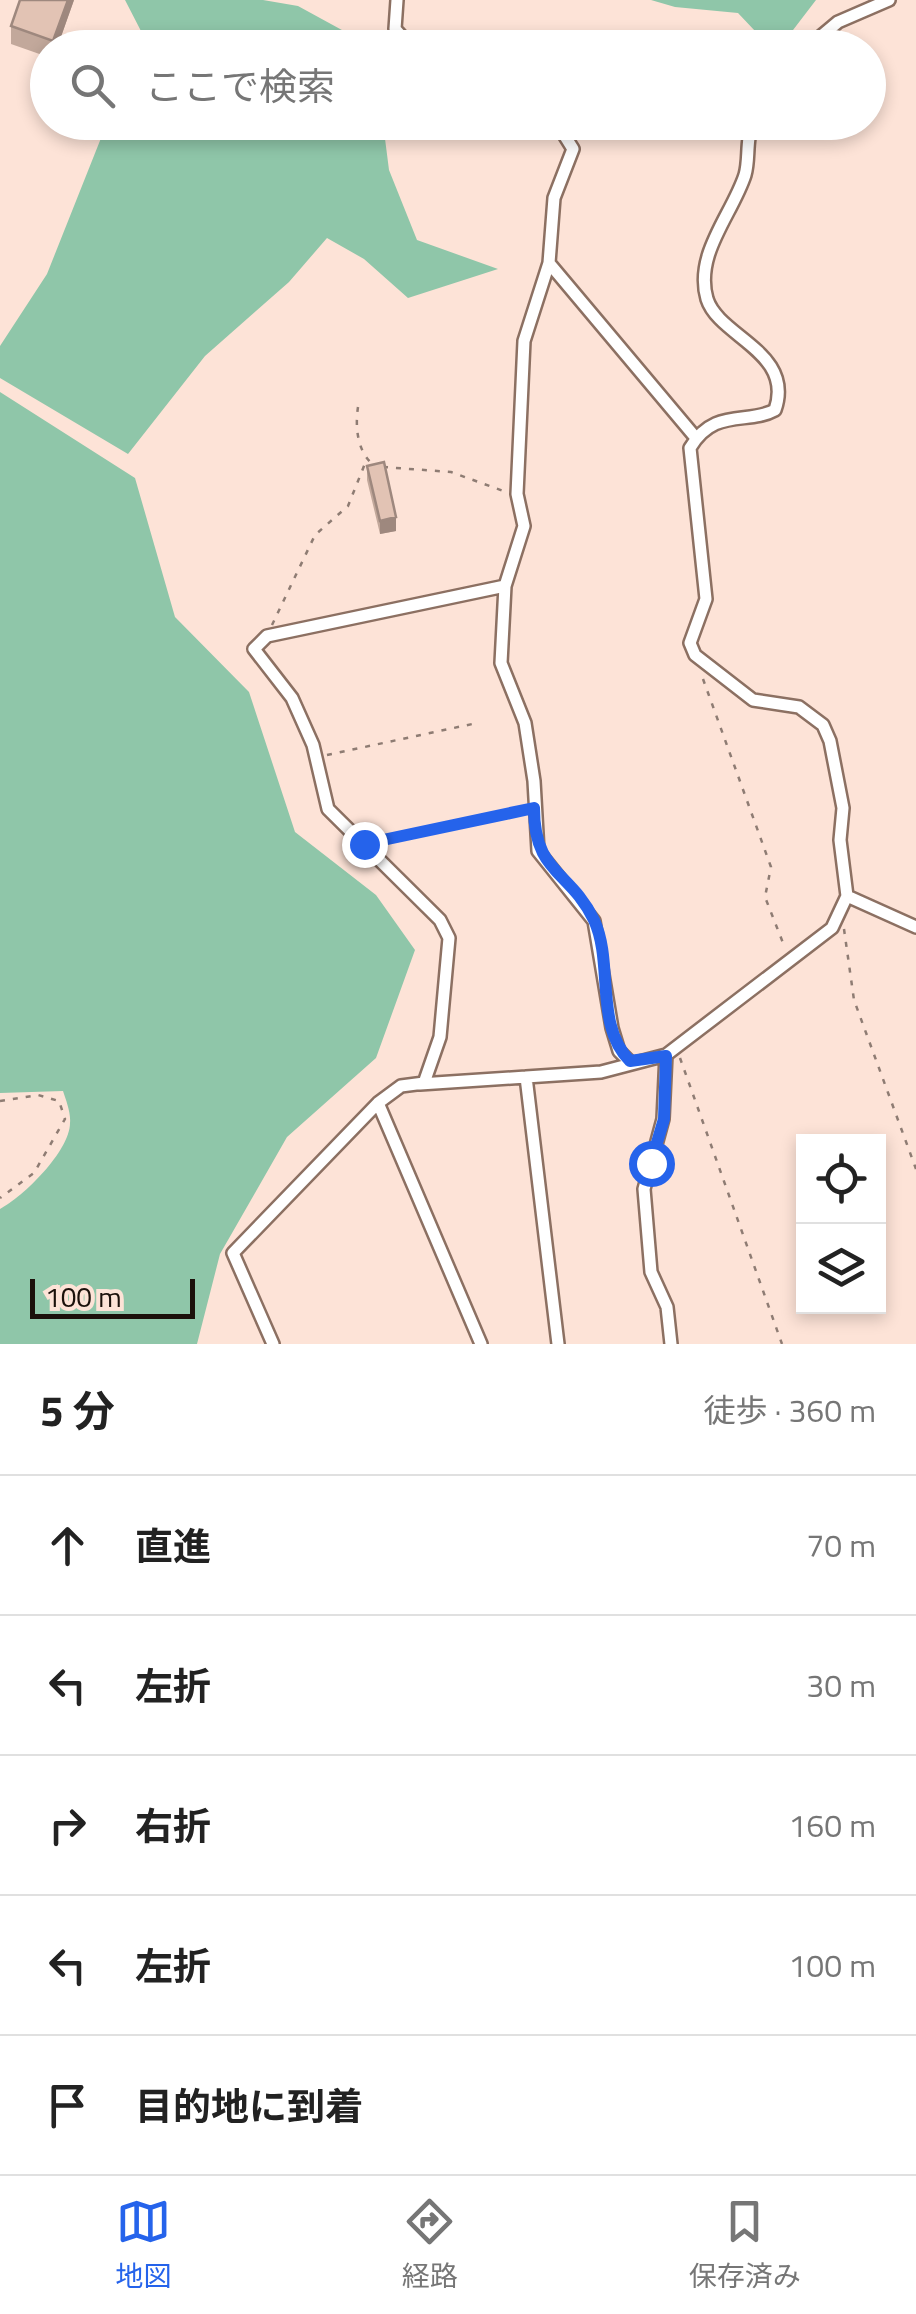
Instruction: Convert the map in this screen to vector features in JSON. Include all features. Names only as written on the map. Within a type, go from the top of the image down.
[{"type":"street","points":[[396,30],[397,0]]},
{"type":"street","points":[[828,30],[889,0]]},
{"type":"street","points":[[567,140],[573,150],[554,198],[549,263],[524,341],[517,494],[524,526],[506,586],[502,663],[525,723],[538,851],[594,921],[612,1028],[620,1051],[630,1061]]},
{"type":"street","points":[[400,1086],[601,1072],[671,1052],[792,963],[832,928],[842,913],[848,896],[840,840],[843,808],[823,725],[799,708],[752,700],[695,655],[690,643],[706,599],[689,459],[696,438],[732,415],[766,415],[775,410],[780,397],[775,376],[751,341],[718,318],[707,298],[710,251],[745,174],[751,140]]},
{"type":"street","points":[[549,263],[696,438]]},
{"type":"street","points":[[274,1344],[233,1252],[378,1103],[400,1086],[424,1084],[440,1037],[448,938],[440,920],[328,808],[316,758],[292,698],[254,649],[266,636],[506,586]]},
{"type":"street","points":[[848,896],[916,928]]},
{"type":"street","points":[[671,1052],[664,1119],[644,1189],[651,1272],[667,1308],[671,1344]]},
{"type":"street","points":[[526,1076],[558,1344]]},
{"type":"street","points":[[378,1103],[481,1344]]},
{"type":"path","points":[[358,406],[355,424],[367,460],[377,467],[451,472],[517,494]]},
{"type":"path","points":[[266,636],[315,535],[348,506],[367,460]]},
{"type":"path","points":[[704,679],[771,867],[766,897],[792,963]]},
{"type":"path","points":[[316,758],[477,724]]},
{"type":"path","points":[[364,844],[534,808]]},
{"type":"path","points":[[842,913],[854,1000],[916,1168]]},
{"type":"path","points":[[671,1052],[782,1344]]},
{"type":"path","points":[[0,1101],[38,1095],[60,1101],[64,1119],[34,1173],[0,1198]]},
{"type":"green space","points":[[125,0],[263,0],[298,6],[342,30],[140,30]]},
{"type":"green space","points":[[651,0],[816,0],[793,30],[754,30],[738,13],[675,7]]},
{"type":"green space","points":[[100,140],[385,140],[389,170],[417,240],[498,269],[408,298],[364,259],[327,238],[289,282],[205,356],[128,454],[0,378],[0,346],[47,274]]},
{"type":"green space","points":[[0,392],[135,478],[175,617],[249,692],[295,832],[376,895],[415,950],[376,1058],[287,1137],[220,1254],[197,1344],[0,1344],[0,1209],[32,1184],[54,1159],[68,1134],[70,1119],[63,1091],[0,1093]]},
{"type":"building","points":[[20,0],[68,0],[57,30],[30,33],[11,26]]},
{"type":"building","points":[[384,462],[396,517],[380,521],[367,466]]},
{"type":"route","points":[[364,844],[534,808],[538,851],[594,921],[612,1028],[620,1051],[630,1061],[666,1056],[664,1119],[651,1163]]}]
